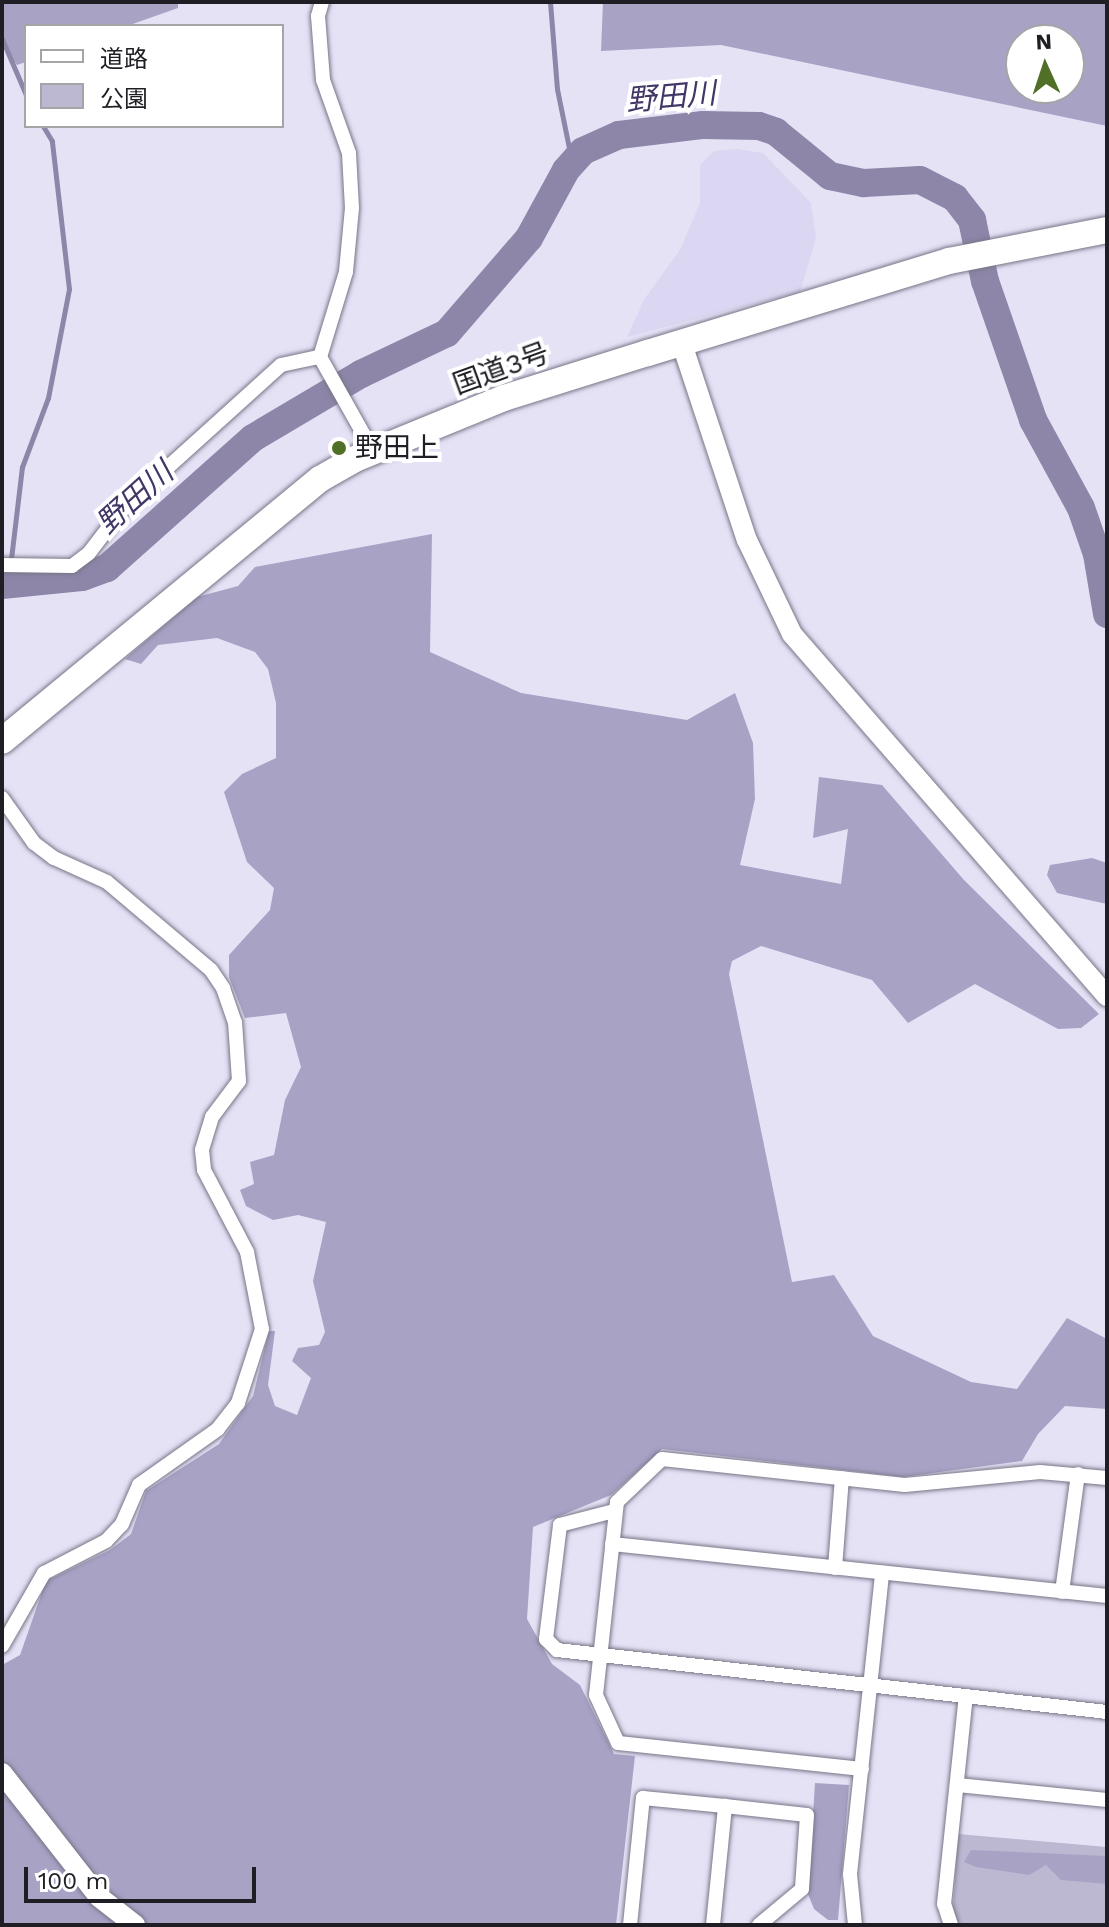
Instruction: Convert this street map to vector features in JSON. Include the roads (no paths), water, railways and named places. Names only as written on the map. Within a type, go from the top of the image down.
[{"type":"highway","name":"国道3号","points":[[2,741],[320,479],[374,453],[504,398],[949,261],[1018,245],[1107,230]]},
{"type":"street","points":[[322,2],[318,16],[323,80],[349,153],[352,208],[346,272],[322,364],[354,425],[374,453]]},
{"type":"street","points":[[682,344],[747,540],[792,634],[1107,996]]},
{"type":"street","points":[[3,565],[72,566],[89,553],[125,506],[281,365],[322,364]]},
{"type":"street","points":[[2,798],[34,843],[54,858],[107,882],[211,970],[223,988],[235,1022],[239,1081],[212,1117],[202,1150],[204,1170],[247,1252],[262,1320],[253,1371],[238,1403],[218,1429],[139,1485],[122,1524],[106,1541],[44,1573],[2,1646]]},
{"type":"street","points":[[862,1769],[618,1743],[596,1695],[617,1502],[662,1459],[905,1485],[1040,1472],[1107,1478]]},
{"type":"street","points":[[1062,1592],[1078,1474]]},
{"type":"street","points":[[835,1568],[842,1478]]},
{"type":"street","points":[[614,1511],[560,1525],[546,1639],[557,1650],[1107,1712]]},
{"type":"street","points":[[612,1544],[1107,1596]]},
{"type":"street","points":[[855,1925],[850,1874],[882,1573]]},
{"type":"street","points":[[951,1925],[944,1904],[966,1696]]},
{"type":"street","points":[[2,1773],[99,1897],[135,1925]]},
{"type":"street","points":[[957,1785],[1107,1800]]},
{"type":"street","points":[[630,1925],[643,1798],[807,1815],[802,1889],[759,1925]]},
{"type":"street","points":[[713,1925],[725,1806]]},
{"type":"waterway","points":[[550,2],[557,89],[572,163]]},
{"type":"waterway","points":[[2,39],[24,90]]},
{"type":"waterway","name":"野田川","points":[[2,585],[82,577],[107,568],[253,438],[361,374],[447,333],[529,238],[566,170],[583,151],[619,135],[703,125],[759,126],[776,132],[830,176],[864,183],[920,180],[955,198],[972,220],[985,281],[1033,420],[1081,508],[1097,554],[1107,614]]},
{"type":"waterway","points":[[8,584],[22,467],[48,398],[69,289],[52,141],[44,128]]},
{"type":"place","name":"野田上","points":[[339,448]]}]
